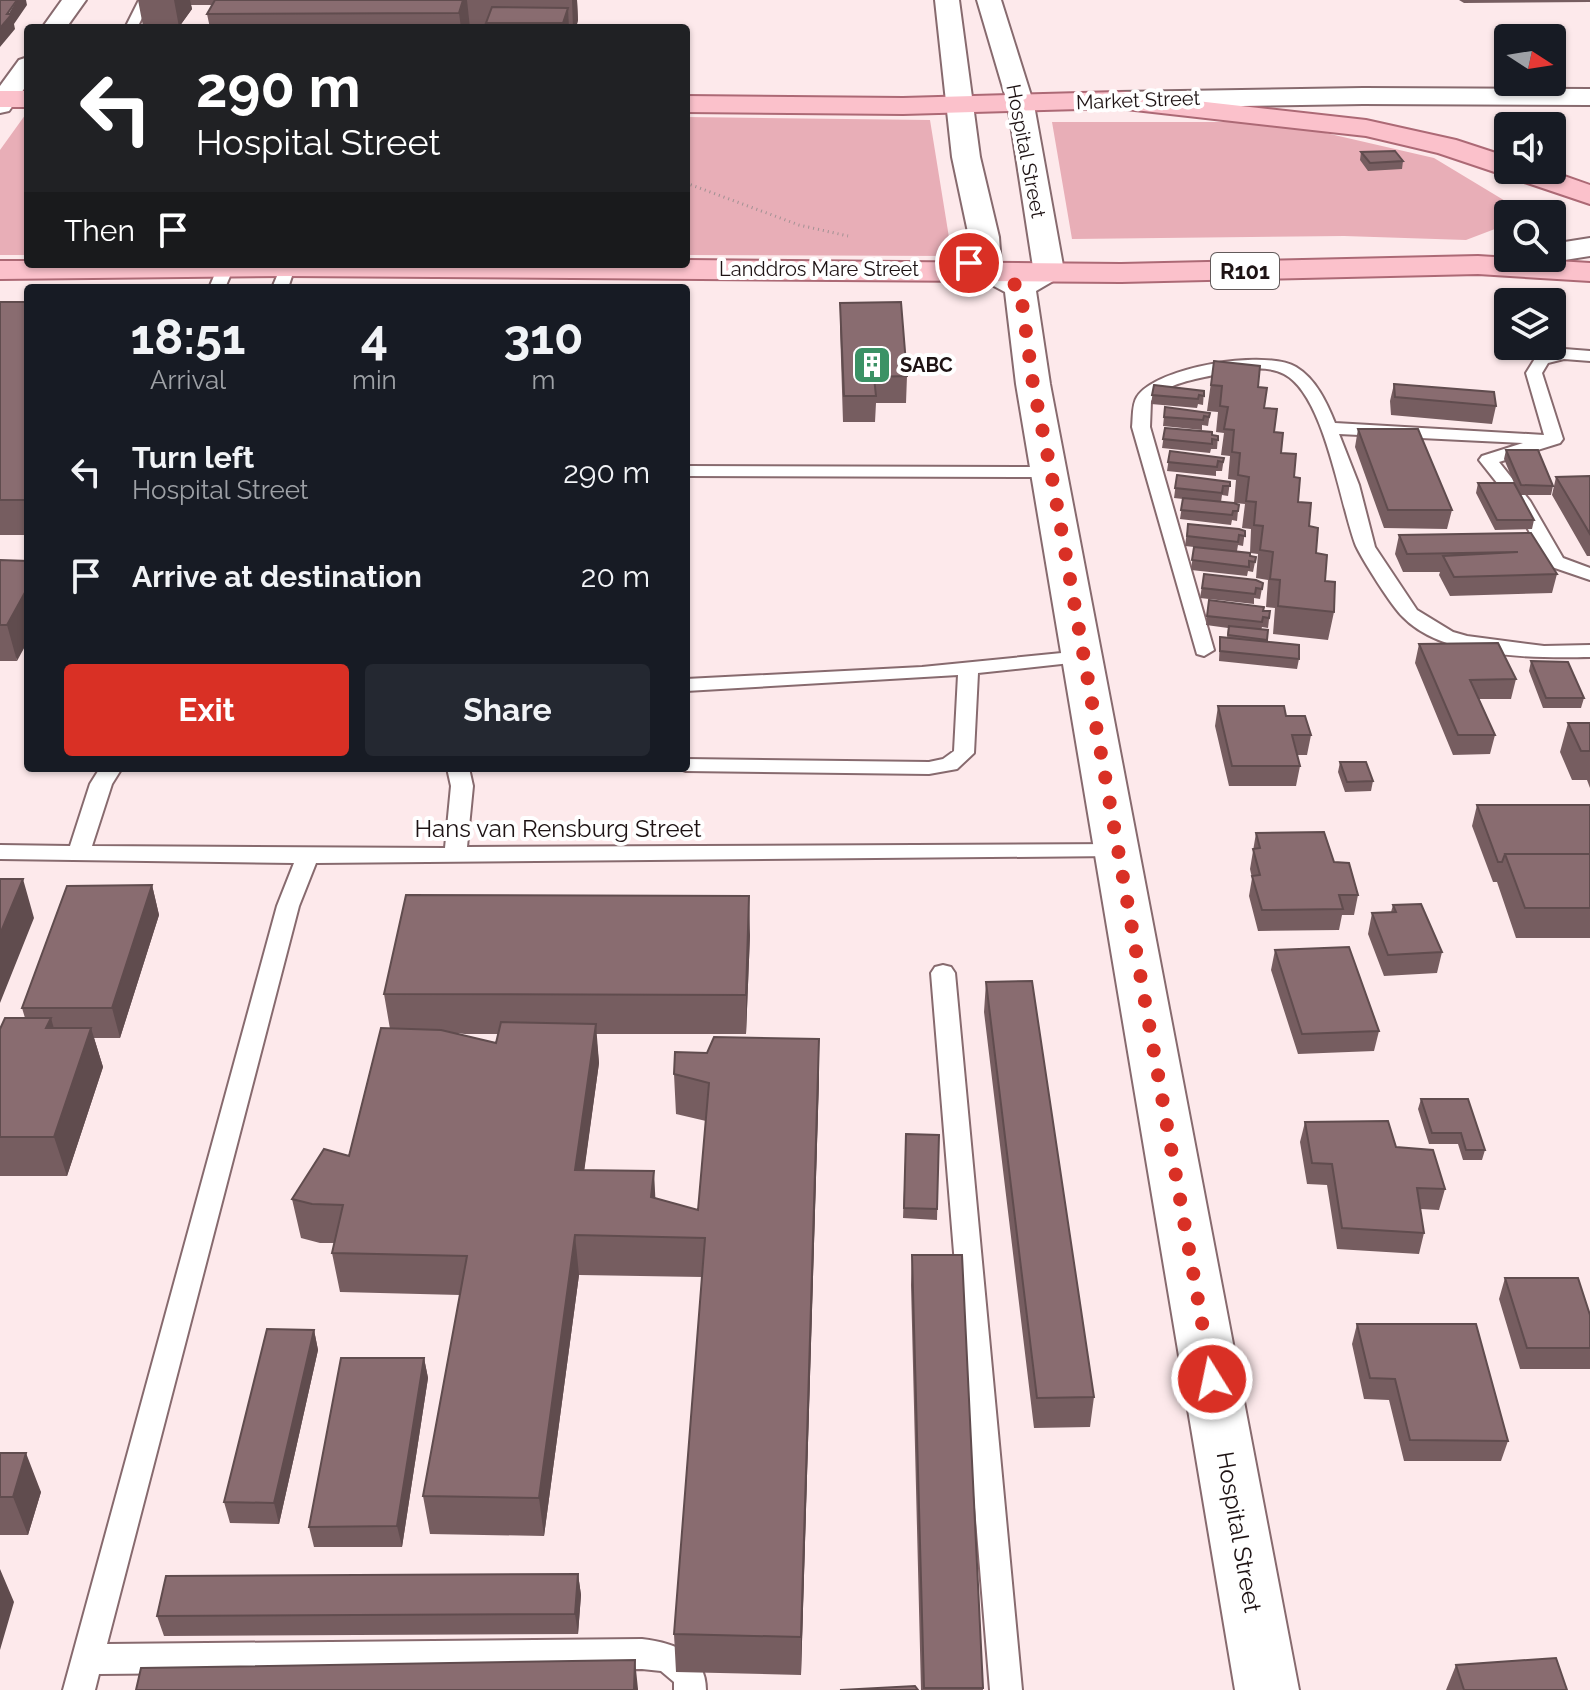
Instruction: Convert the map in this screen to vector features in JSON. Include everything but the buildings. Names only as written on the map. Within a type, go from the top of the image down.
[{"type":"main road","name":"Market Street","points":[[690,104],[1021,105],[1117,100]]},
{"type":"main road","points":[[1117,100],[1366,128],[1446,146],[1494,161]]},
{"type":"main road","points":[[1545,184],[1571,199],[1590,216]]},
{"type":"main road","points":[[1560,184],[1590,195]]},
{"type":"main road","name":"Landdros Mare Street","points":[[0,270],[221,278],[1018,276],[1478,265],[1590,252]]},
{"type":"street","points":[[57,24],[74,0]]},
{"type":"street","name":"Hospital Street","points":[[947,0],[966,157],[984,237],[1018,276]]},
{"type":"street","name":"Hospital Street","points":[[989,0],[1021,105],[1018,276],[1033,384],[1267,1690]]},
{"type":"street","points":[[8,100],[24,72]]},
{"type":"street","points":[[1363,96],[1385,110],[1448,121],[1590,122]]},
{"type":"street","name":"Market Street","points":[[1117,100],[1363,96],[1590,97]]},
{"type":"street","points":[[1566,253],[1590,252]]},
{"type":"street","points":[[1478,265],[1494,262]]},
{"type":"lane","points":[[133,24],[145,0]]},
{"type":"lane","points":[[1554,439],[1534,373],[1542,360],[1564,354],[1590,356]]},
{"type":"lane","points":[[1204,650],[1141,427],[1143,400],[1152,390],[1170,380],[1201,371],[1237,365],[1267,365],[1290,370],[1310,390],[1330,428],[1350,485],[1366,547],[1410,614],[1446,636],[1465,642],[1544,652],[1590,651]]},
{"type":"lane","points":[[1330,428],[1554,439]]},
{"type":"lane","points":[[1554,439],[1488,460],[1521,501],[1556,562],[1590,574]]},
{"type":"lane","points":[[690,471],[1051,472]]},
{"type":"lane","points":[[690,685],[968,668],[1082,657]]},
{"type":"lane","points":[[690,765],[929,768],[950,764],[964,753],[968,668]]},
{"type":"lane","points":[[79,853],[101,784],[108,772]]},
{"type":"lane","points":[[455,855],[462,786],[459,772]]},
{"type":"lane","name":"Hans van Rensburg Street","points":[[0,852],[308,856],[1117,849]]},
{"type":"lane","points":[[79,1690],[284,921],[308,856]]},
{"type":"lane","points":[[943,973],[1006,1690]]},
{"type":"lane","points":[[88,1659],[642,1654],[668,1657],[690,1675],[690,1690]]},
{"type":"path","points":[[690,184],[799,225],[854,238]]},
{"type":"shaded area","points":[[24,117],[24,255],[0,255],[0,150]]},
{"type":"shaded area","points":[[690,117],[930,120],[952,256],[690,255]]},
{"type":"shaded area","points":[[1052,122],[1278,122],[1434,158],[1504,200],[1494,200],[1494,229],[1466,240],[1344,236],[1072,239]]},
{"type":"place","name":"SABC","points":[[872,365]]},
{"type":"route","points":[[969,263],[1020,287],[1033,384],[1212,1379]]}]
